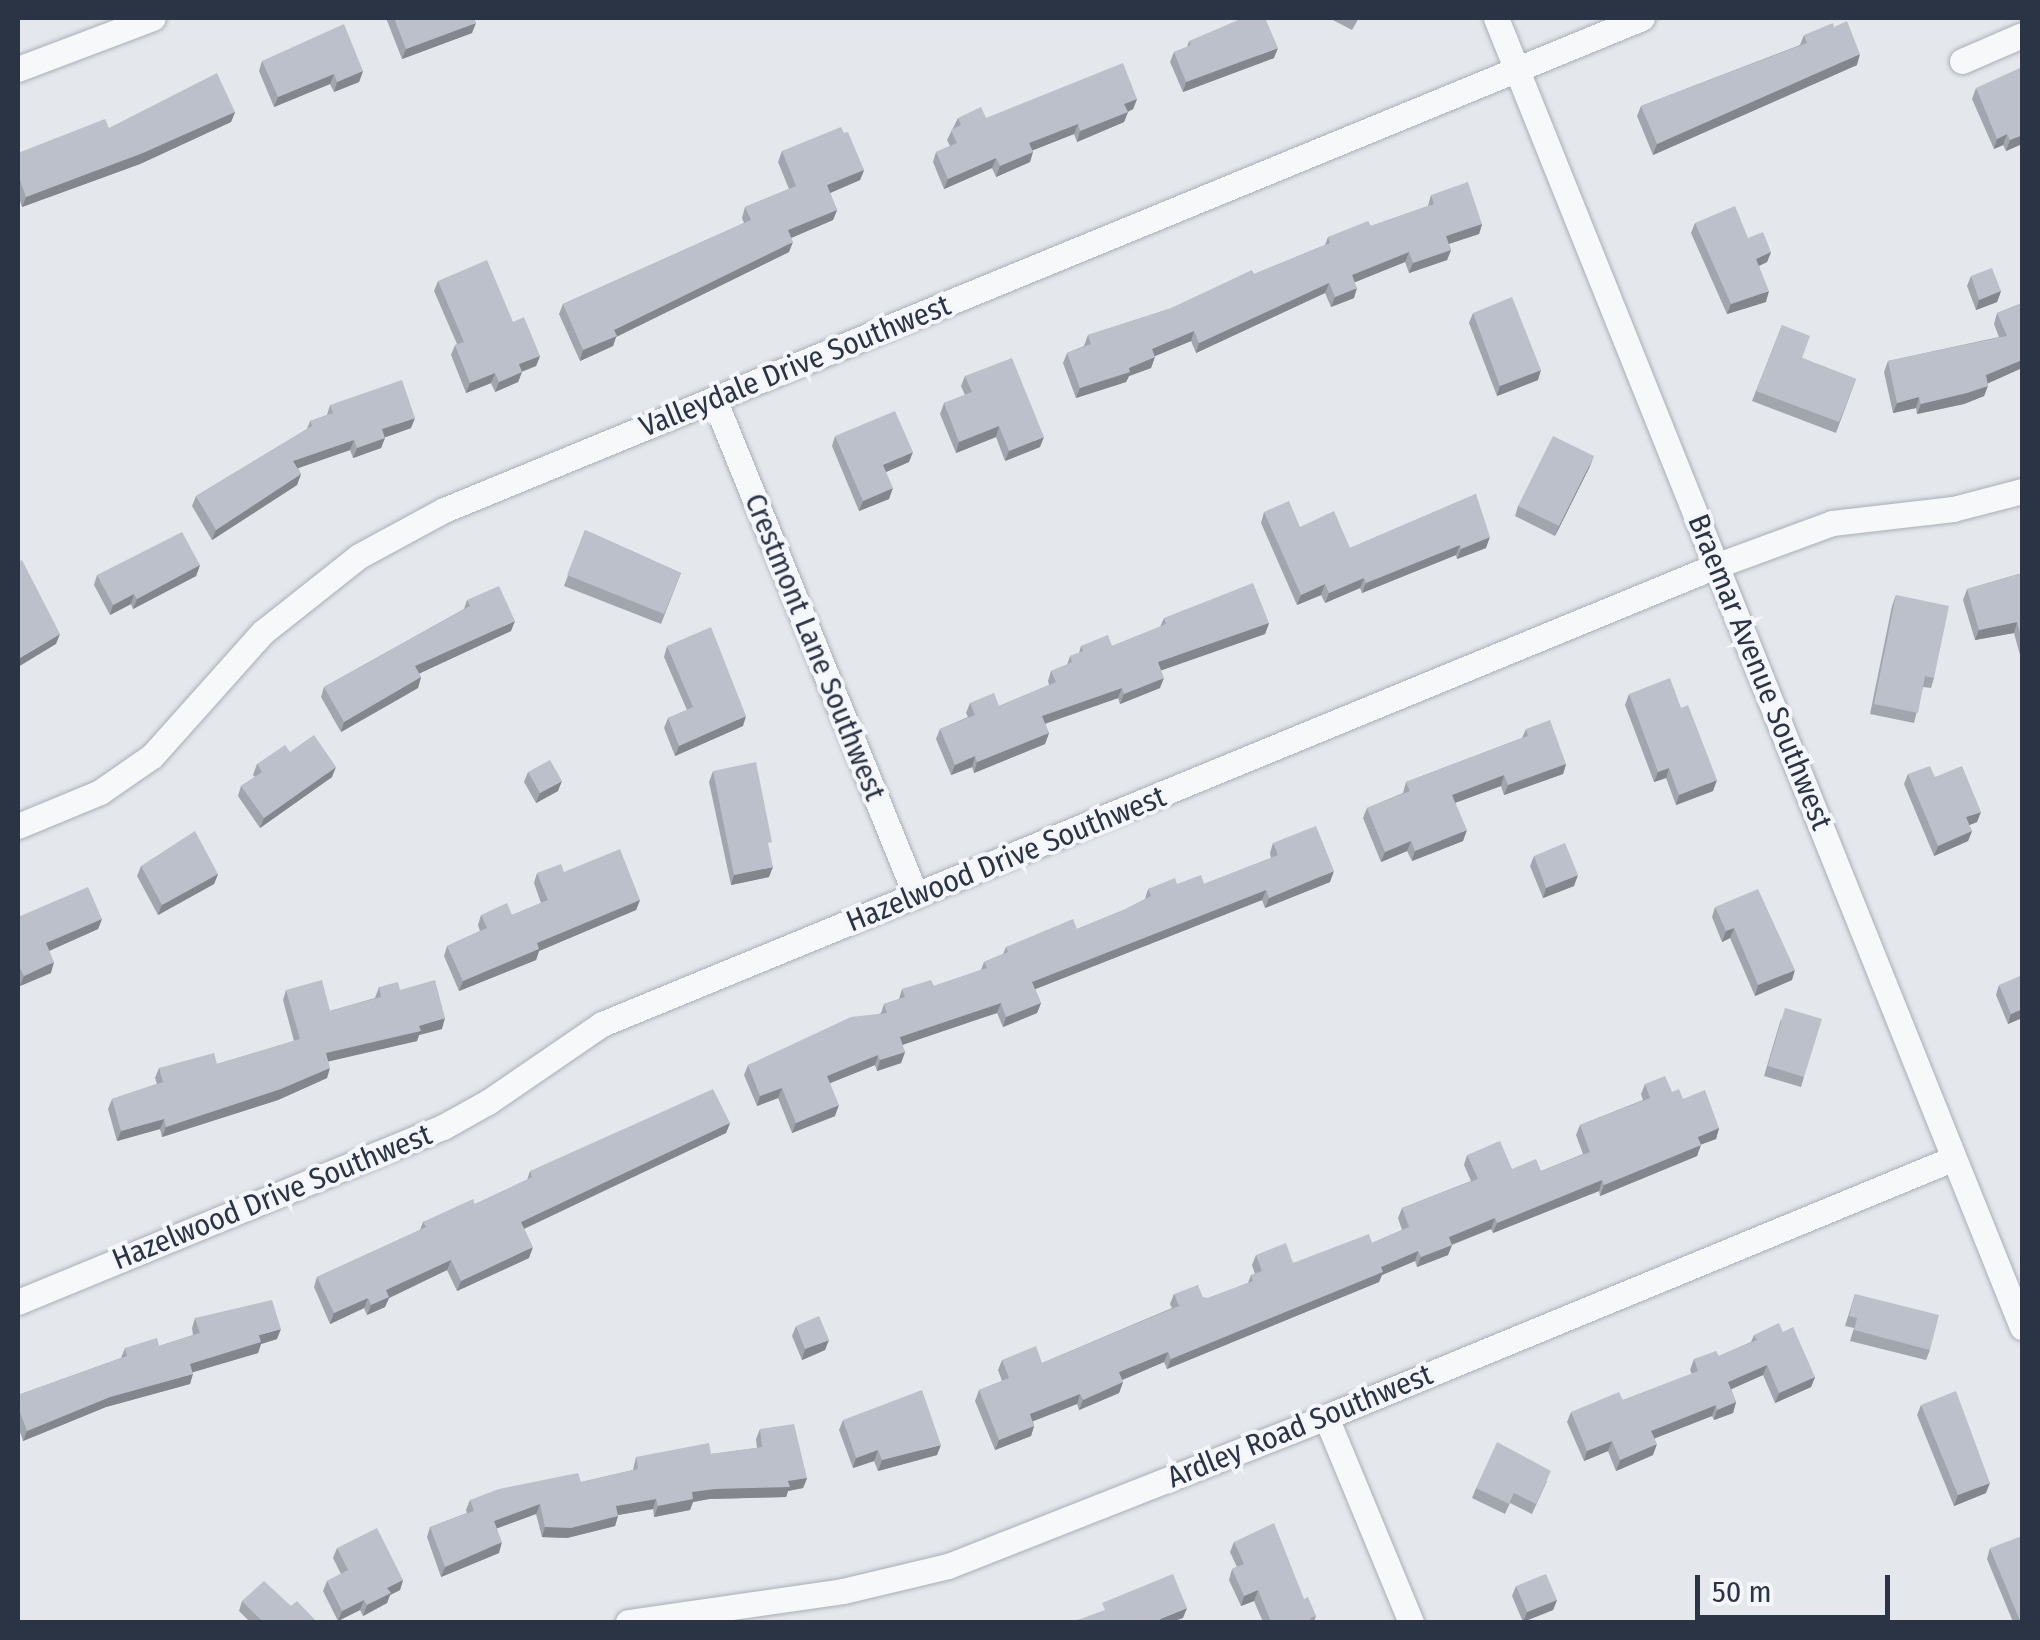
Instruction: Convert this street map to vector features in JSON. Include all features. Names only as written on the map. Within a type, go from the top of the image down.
[{"type":"street","points":[[18,70],[152,18]]},
{"type":"street","name":"Braemar Avenue Southwest","points":[[1496,18],[2022,1327]]},
{"type":"street","name":"Valleydale Drive Southwest","points":[[18,826],[100,792],[152,756],[263,632],[360,556],[444,510],[1642,18]]},
{"type":"street","points":[[1962,60],[2022,35]]},
{"type":"street","name":"Crestmont Lane Southwest","points":[[714,399],[916,896]]},
{"type":"street","name":"Hazelwood Drive Southwest","points":[[18,1302],[442,1126],[488,1102],[602,1024],[1718,566],[1832,523],[1953,509],[2022,491]]},
{"type":"street","name":"Ardley Road Southwest","points":[[628,1622],[843,1592],[948,1566],[1326,1417],[1952,1159]]},
{"type":"street","points":[[1326,1417],[1411,1622]]},
{"type":"building","points":[[394,18],[474,18],[476,23],[406,49]]},
{"type":"building","points":[[1243,18],[1265,18],[1278,48],[1186,82],[1174,52],[1191,45],[1189,41]]},
{"type":"building","points":[[1847,21],[1860,54],[1657,144],[1641,106],[1807,43],[1804,35]]},
{"type":"building","points":[[344,24],[363,71],[337,82],[334,74],[278,97],[262,61]]},
{"type":"building","points":[[1123,63],[1137,99],[1124,104],[1128,112],[1080,131],[1078,124],[1029,143],[1033,152],[1000,166],[996,158],[948,179],[936,152],[957,143],[951,130],[961,125],[958,118],[981,107],[986,118]]},
{"type":"building","points":[[2022,67],[2022,135],[2010,140],[2007,134],[1997,139],[1976,88]]},
{"type":"building","points":[[217,73],[235,112],[143,153],[26,197],[18,175],[18,153],[105,119],[109,128]]},
{"type":"building","points":[[841,127],[844,133],[848,132],[864,170],[827,185],[837,210],[788,230],[793,242],[614,330],[617,336],[583,350],[563,304],[751,220],[745,207],[796,186],[782,151]]},
{"type":"building","points":[[1468,182],[1482,224],[1446,236],[1451,250],[1413,263],[1409,252],[1352,275],[1357,288],[1335,297],[1329,283],[1199,343],[1194,331],[1152,349],[1155,357],[1129,368],[1130,372],[1080,388],[1067,353],[1091,344],[1088,335],[1169,309],[1252,270],[1254,274],[1330,243],[1328,237],[1368,221],[1371,226],[1434,204],[1431,195]]},
{"type":"building","points":[[1735,206],[1748,238],[1763,232],[1771,252],[1756,259],[1769,291],[1731,304],[1695,223]]},
{"type":"building","points":[[487,260],[513,322],[524,317],[540,356],[519,364],[522,372],[499,382],[495,373],[470,383],[455,345],[464,342],[438,281]]},
{"type":"building","points":[[1992,268],[2001,291],[1979,300],[1971,276]]},
{"type":"building","points":[[1512,297],[1541,370],[1500,386],[1473,313]]},
{"type":"building","points":[[2022,303],[2022,360],[1986,375],[1988,386],[1921,404],[1919,397],[1897,403],[1888,361],[2007,336],[1997,313]]},
{"type":"building","points":[[1782,325],[1810,336],[1802,358],[1856,379],[1839,422],[1756,391]]},
{"type":"building","points":[[1012,358],[1044,437],[1009,451],[999,426],[959,442],[944,403],[972,392],[965,376]]},
{"type":"building","points":[[402,380],[415,418],[382,429],[385,438],[357,448],[354,440],[293,461],[301,474],[216,530],[196,496],[312,426],[310,421],[333,413],[330,405]]},
{"type":"building","points":[[895,411],[913,452],[883,465],[893,488],[863,501],[835,436]]},
{"type":"building","points":[[1553,436],[1594,456],[1559,526],[1518,506]]},
{"type":"building","points":[[1476,494],[1490,537],[1329,593],[1325,584],[1301,595],[1264,512],[1289,501],[1300,527],[1334,511],[1350,548]]},
{"type":"building","points":[[585,530],[681,573],[664,614],[567,575]]},
{"type":"building","points":[[182,532],[200,565],[137,599],[134,594],[113,605],[97,575]]},
{"type":"building","points":[[22,560],[60,634],[18,659],[18,562]]},
{"type":"building","points":[[2022,573],[2022,639],[2017,622],[1979,630],[1967,589]]},
{"type":"building","points":[[1253,583],[1269,623],[1158,662],[1164,678],[1124,694],[1122,688],[1042,716],[1049,733],[977,762],[975,756],[955,765],[940,729],[975,715],[970,703],[994,693],[999,706],[1056,682],[1051,671],[1072,662],[1070,656],[1083,651],[1081,646],[1108,635],[1112,646],[1166,624],[1164,618]]},
{"type":"building","points":[[499,586],[515,621],[415,666],[421,677],[344,722],[324,687],[470,606],[467,600]]},
{"type":"building","points":[[1896,595],[1949,606],[1934,678],[1925,676],[1918,713],[1874,704]]},
{"type":"building","points":[[711,627],[746,716],[679,746],[668,718],[693,707],[667,646]]},
{"type":"building","points":[[1670,678],[1681,708],[1688,705],[1717,780],[1679,795],[1669,768],[1658,772],[1629,694]]},
{"type":"building","points":[[1550,720],[1566,764],[1508,785],[1504,775],[1452,795],[1467,830],[1415,851],[1411,841],[1385,852],[1367,808],[1410,791],[1406,782],[1528,736],[1526,729]]},
{"type":"building","points":[[314,735],[336,767],[264,818],[241,786],[262,772],[257,764],[285,745],[290,752]]},
{"type":"building","points":[[550,760],[562,781],[540,793],[528,772]]},
{"type":"building","points":[[756,762],[772,842],[768,843],[773,867],[734,875],[713,771]]},
{"type":"building","points":[[1930,766],[1935,777],[1962,766],[1981,812],[1966,817],[1972,831],[1938,846],[1908,774]]},
{"type":"building","points":[[1316,826],[1334,871],[1269,898],[1266,890],[1032,982],[1041,1003],[1006,1017],[1001,1003],[900,1037],[905,1052],[880,1060],[878,1055],[827,1076],[839,1105],[796,1123],[782,1088],[760,1096],[748,1065],[851,1017],[887,1013],[884,1004],[905,997],[902,989],[931,980],[934,986],[987,968],[984,962],[1008,952],[1006,947],[1073,919],[1077,929],[1126,909],[1151,896],[1148,889],[1175,878],[1177,884],[1201,875],[1204,884],[1278,855],[1273,843]]},
{"type":"building","points":[[195,831],[218,874],[162,905],[141,866]]},
{"type":"building","points":[[1565,843],[1578,875],[1546,888],[1534,856]]},
{"type":"building","points":[[620,849],[640,900],[537,943],[539,949],[463,981],[447,946],[487,928],[481,915],[507,903],[512,915],[548,900],[537,873],[561,864],[564,872]]},
{"type":"building","points":[[88,887],[102,919],[46,943],[54,962],[24,976],[18,964],[18,917]]},
{"type":"building","points":[[1758,889],[1795,970],[1758,985],[1734,928],[1726,931],[1715,907]]},
{"type":"building","points":[[2022,975],[2022,1009],[2011,1014],[1999,985]]},
{"type":"building","points":[[322,980],[330,1011],[381,997],[379,987],[398,982],[400,990],[435,980],[445,1018],[419,1026],[421,1031],[326,1053],[330,1068],[281,1089],[166,1127],[164,1119],[121,1131],[112,1099],[163,1082],[159,1068],[214,1053],[217,1064],[300,1039],[286,990]]},
{"type":"building","points":[[1785,1008],[1822,1019],[1804,1077],[1768,1066]]},
{"type":"building","points":[[1665,1076],[1672,1092],[1679,1089],[1683,1099],[1705,1090],[1719,1128],[1698,1137],[1701,1145],[1497,1223],[1495,1218],[1449,1237],[1452,1245],[1421,1257],[1418,1251],[1381,1267],[1383,1272],[1171,1359],[1168,1352],[1119,1372],[1123,1382],[1083,1400],[1080,1394],[1030,1414],[1034,1426],[999,1440],[979,1390],[1009,1378],[1002,1360],[1036,1346],[1042,1363],[1179,1306],[1174,1294],[1198,1285],[1203,1298],[1208,1298],[1253,1281],[1251,1275],[1262,1271],[1256,1255],[1286,1243],[1293,1263],[1369,1234],[1372,1243],[1409,1227],[1402,1208],[1478,1179],[1467,1155],[1500,1141],[1512,1169],[1536,1159],[1541,1171],[1590,1152],[1580,1125],[1650,1098],[1645,1084]]},
{"type":"building","points":[[713,1089],[730,1123],[521,1222],[533,1247],[461,1281],[451,1260],[386,1290],[389,1297],[371,1305],[368,1298],[334,1313],[317,1277],[426,1227],[423,1222],[473,1199],[475,1204],[532,1177],[530,1171]]},
{"type":"building","points":[[1855,1294],[1939,1315],[1930,1350],[1854,1330],[1857,1318],[1849,1316]]},
{"type":"building","points":[[272,1300],[281,1329],[259,1335],[261,1342],[190,1364],[193,1374],[110,1397],[27,1431],[18,1395],[127,1356],[125,1348],[157,1338],[159,1346],[200,1333],[195,1318]]},
{"type":"building","points":[[819,1316],[829,1340],[805,1349],[796,1326]]},
{"type":"building","points":[[1779,1323],[1783,1332],[1793,1327],[1815,1377],[1779,1393],[1767,1365],[1728,1382],[1736,1402],[1717,1410],[1716,1405],[1651,1431],[1657,1444],[1620,1460],[1612,1441],[1587,1451],[1571,1412],[1619,1392],[1623,1400],[1698,1371],[1694,1359],[1716,1351],[1719,1356],[1757,1340],[1754,1335]]},
{"type":"building","points":[[922,1390],[941,1445],[882,1460],[878,1450],[856,1458],[843,1420]]},
{"type":"building","points":[[1956,1391],[1990,1483],[1958,1495],[1921,1405]]},
{"type":"building","points":[[794,1424],[807,1478],[788,1481],[790,1487],[713,1489],[692,1492],[693,1499],[658,1506],[656,1499],[616,1506],[618,1516],[571,1528],[545,1527],[540,1504],[494,1521],[502,1542],[445,1567],[430,1527],[474,1511],[470,1500],[499,1489],[578,1473],[581,1482],[638,1469],[636,1457],[709,1443],[711,1454],[762,1447],[760,1429]]},
{"type":"building","points":[[1497,1442],[1551,1471],[1536,1504],[1514,1493],[1509,1504],[1476,1488]]},
{"type":"building","points":[[1274,1523],[1304,1599],[1308,1597],[1316,1616],[1310,1618],[1312,1622],[1271,1622],[1258,1590],[1244,1596],[1232,1569],[1244,1564],[1234,1542]]},
{"type":"building","points":[[377,1528],[403,1580],[387,1588],[391,1593],[342,1611],[327,1581],[348,1570],[337,1548]]},
{"type":"building","points":[[2022,1536],[2022,1620],[2020,1621],[1990,1548]]},
{"type":"building","points":[[1173,1574],[1187,1608],[1160,1619],[1161,1622],[1072,1622],[1105,1610],[1102,1603]]},
{"type":"building","points":[[1546,1574],[1557,1600],[1527,1612],[1516,1586]]},
{"type":"building","points":[[264,1581],[291,1606],[297,1601],[317,1622],[263,1622],[242,1601]]}]
